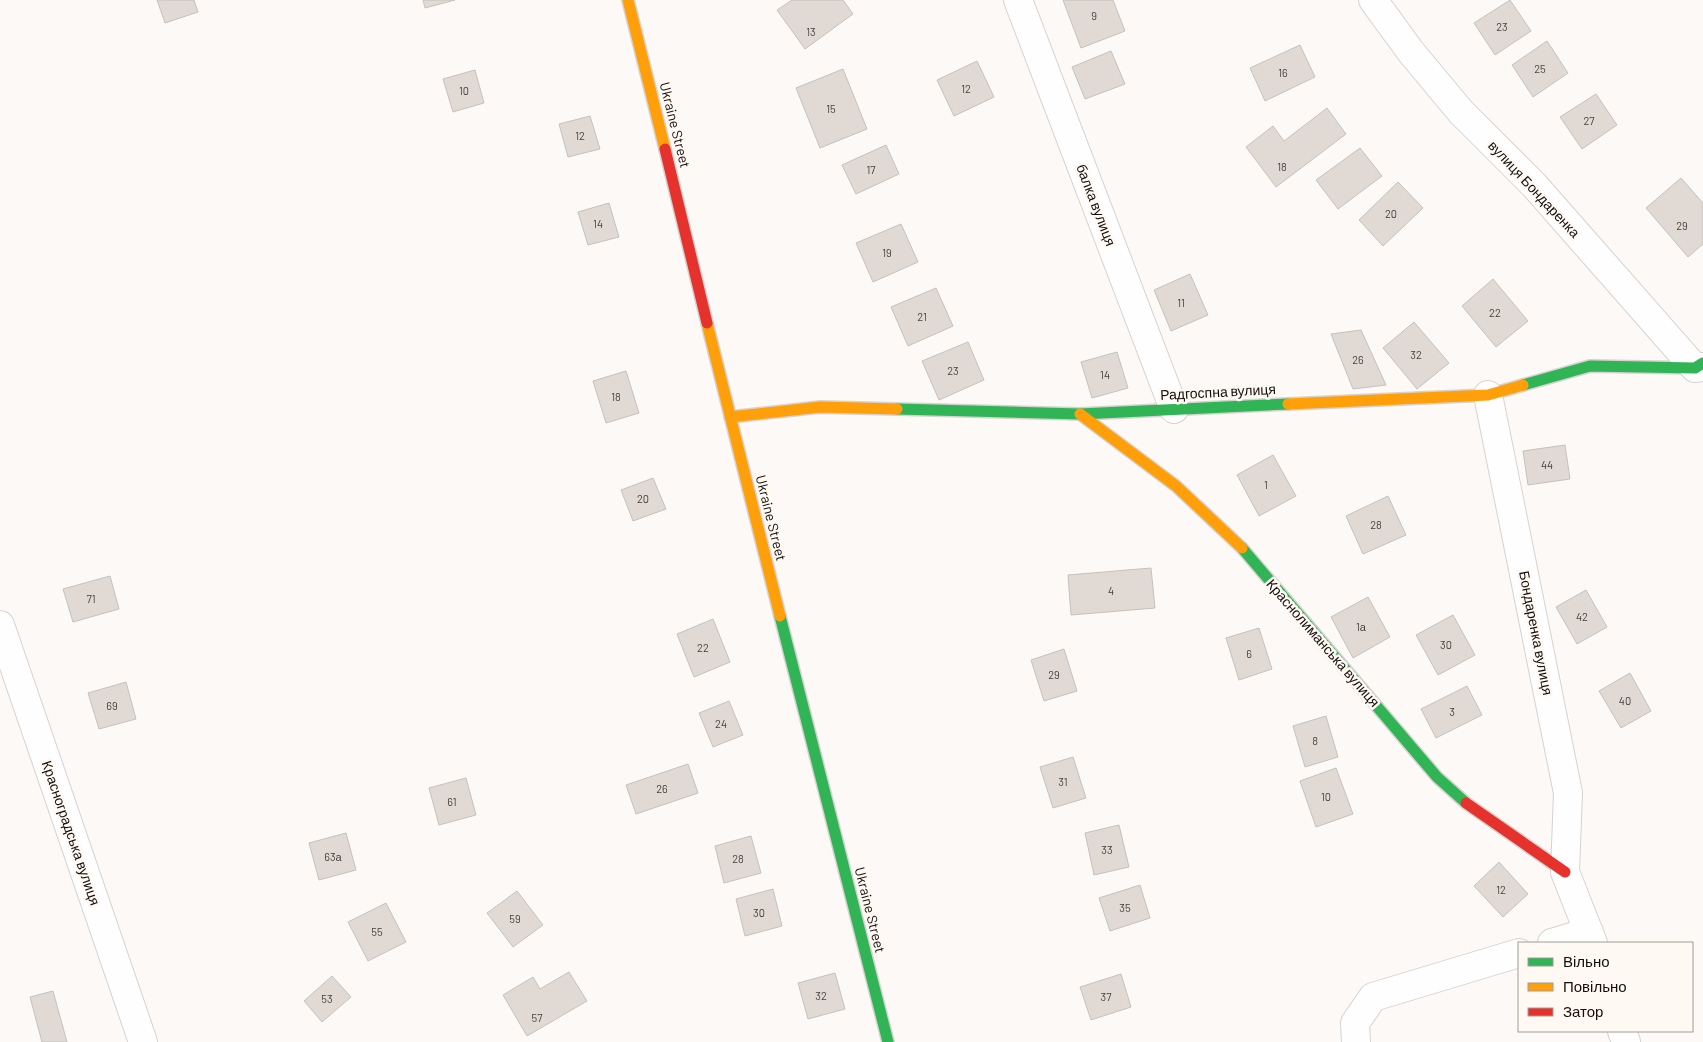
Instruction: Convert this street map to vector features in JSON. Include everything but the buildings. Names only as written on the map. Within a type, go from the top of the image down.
[{"type":"street","name":"Ukraine Street","points":[[628,0],[730,417],[888,1042]]},
{"type":"street","name":"балка вулиця","points":[[1018,0],[1174,409]]},
{"type":"street","name":"вулиця Бондаренка","points":[[1373,0],[1410,52],[1462,112],[1534,185],[1700,366]]},
{"type":"street","name":"Радгоспна вулиця","points":[[730,417],[820,406],[1080,414],[1488,395],[1590,366],[1700,366]]},
{"type":"street","name":"Бондаренка вулиця","points":[[1488,395],[1568,793],[1565,872]]},
{"type":"street","name":"Краснолиманська вулиця","points":[[1080,414],[1176,486],[1242,548],[1437,777],[1469,806],[1565,872]]},
{"type":"street","name":"Красноградська вулиця","points":[[0,625],[143,1042]]},
{"type":"street","points":[[1560,942],[1591,938],[1565,872]]},
{"type":"street","points":[[1356,1042],[1354,1023],[1373,997],[1518,953]]},
{"type":"traffic: fast","points":[[1523,385],[1590,366],[1695,368],[1703,363]]},
{"type":"traffic: fast","points":[[897,409],[1080,414],[1288,404]]},
{"type":"traffic: fast","points":[[1242,548],[1437,777],[1466,803]]},
{"type":"traffic: fast","points":[[780,616],[888,1042]]},
{"type":"traffic: slow","points":[[628,0],[665,149]]},
{"type":"traffic: slow","points":[[707,323],[780,616]]},
{"type":"traffic: slow","points":[[1288,404],[1488,395],[1523,385]]},
{"type":"traffic: slow","points":[[730,417],[820,407],[897,409]]},
{"type":"traffic: slow","points":[[1080,414],[1176,486],[1242,548]]},
{"type":"traffic: jam","points":[[665,149],[707,323]]},
{"type":"traffic: jam","points":[[1466,803],[1565,872]]}]
